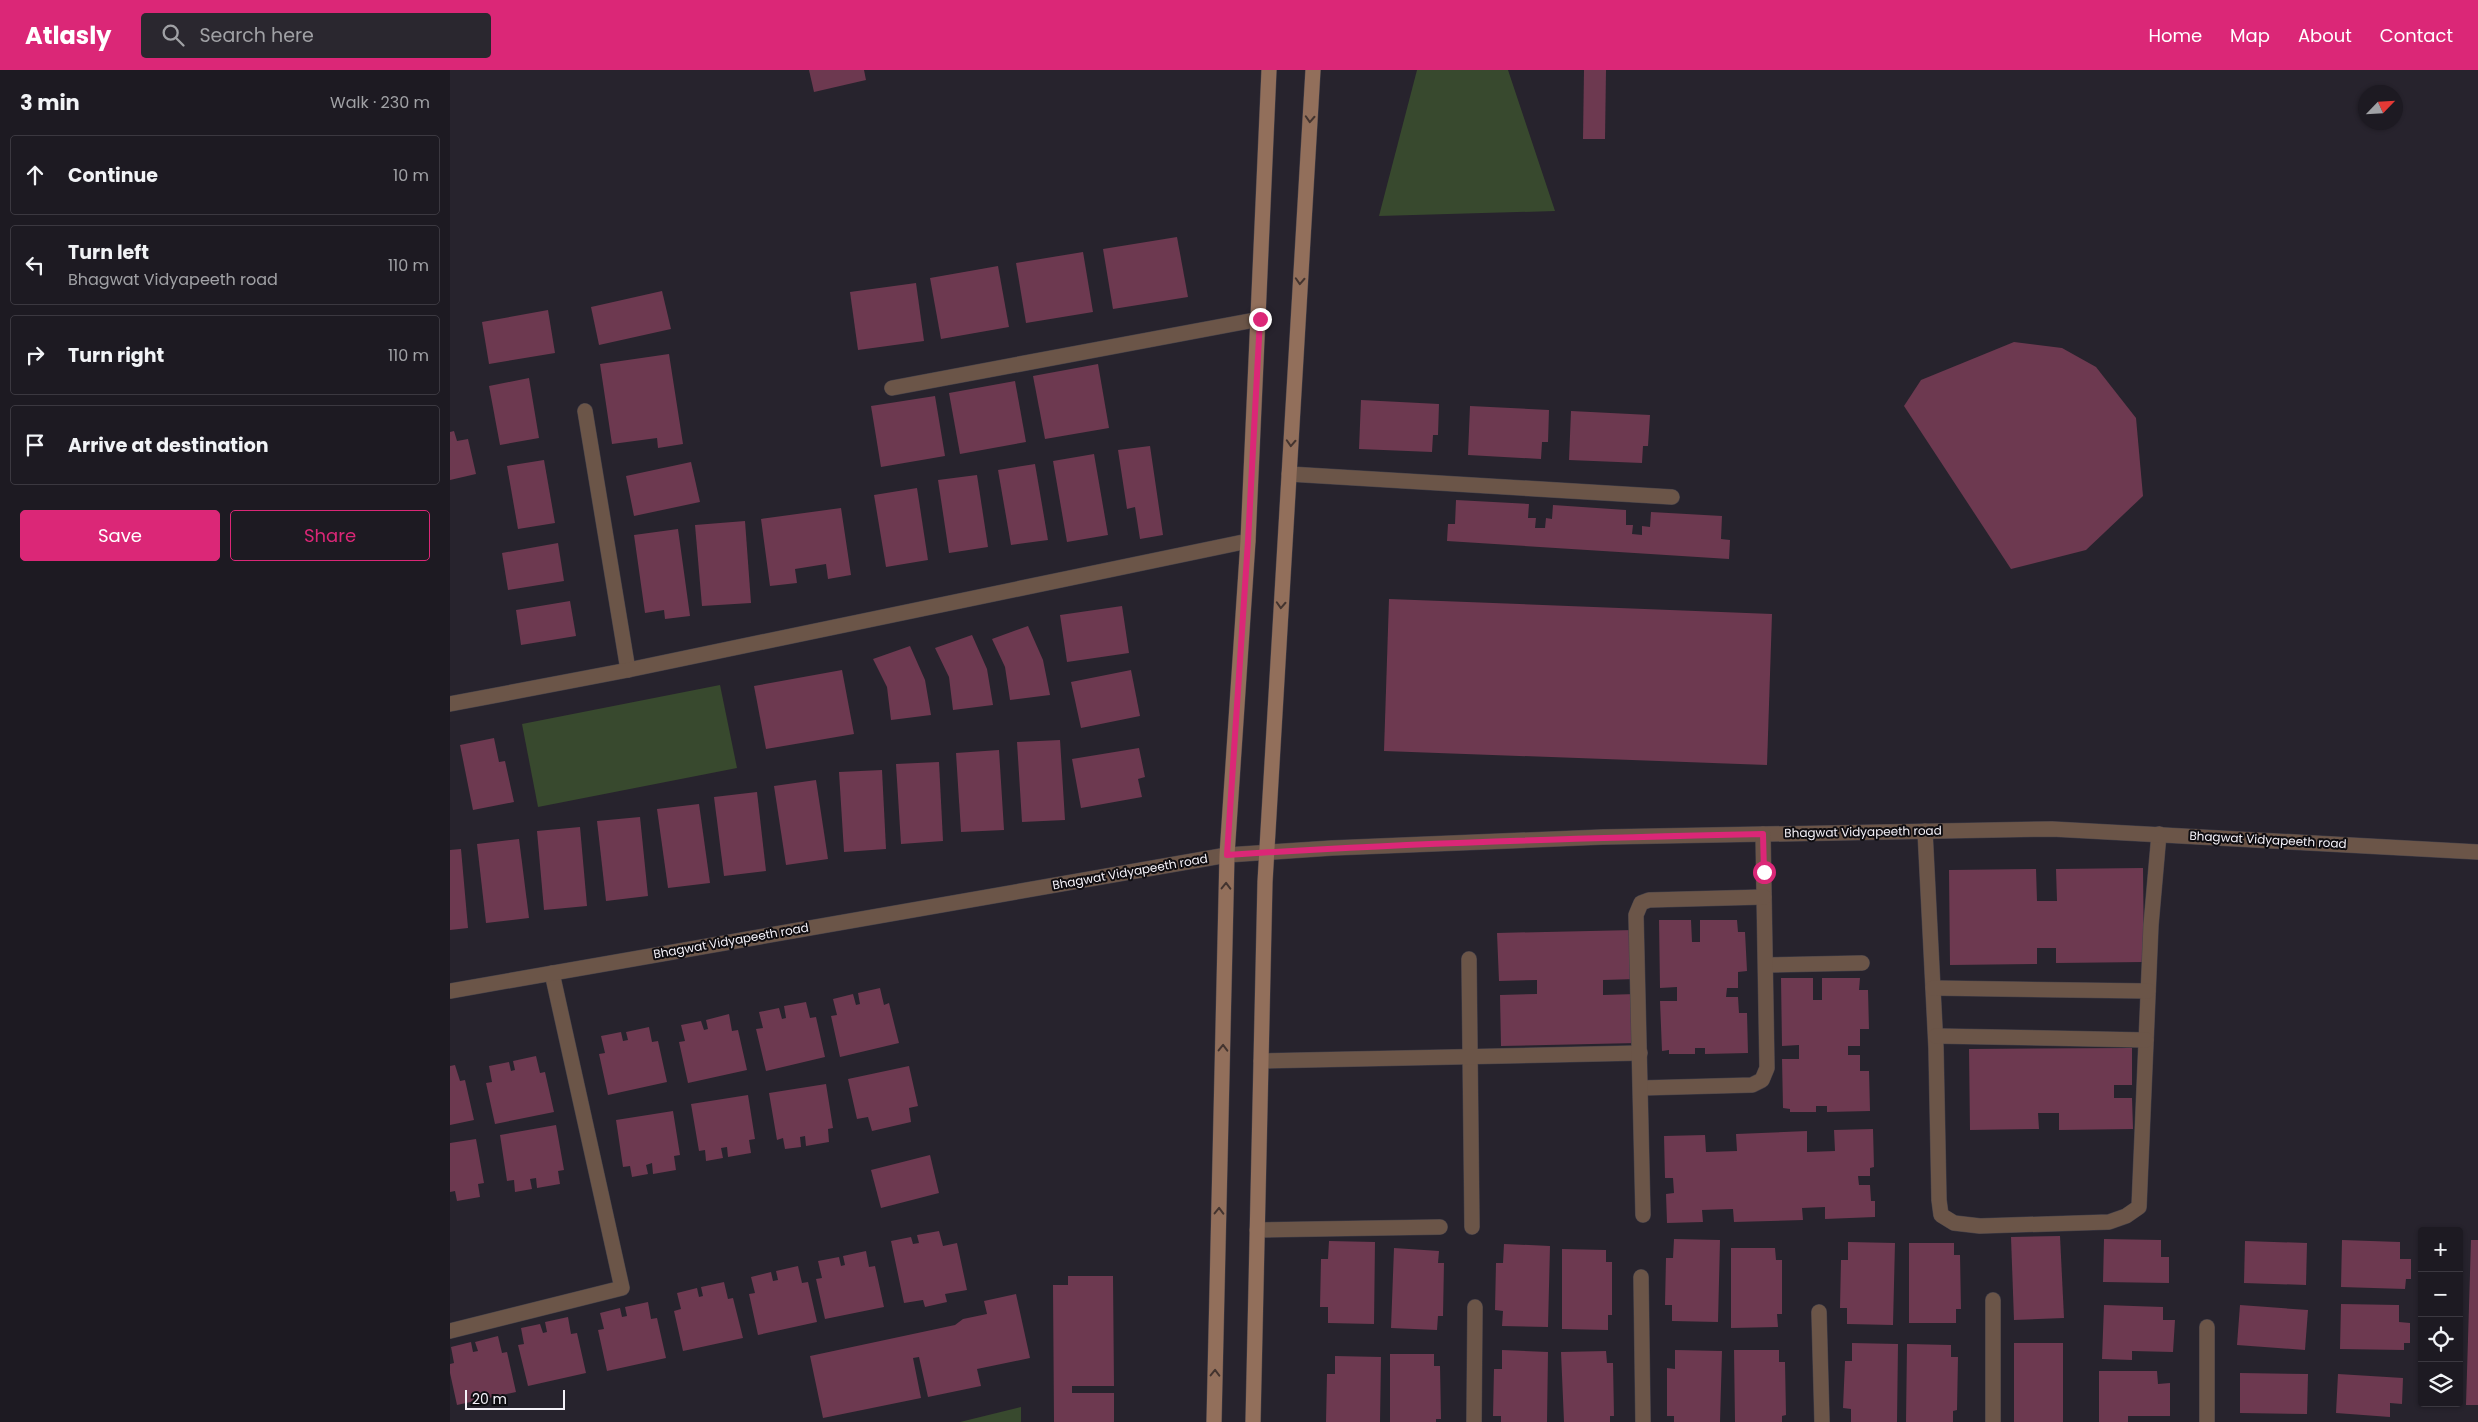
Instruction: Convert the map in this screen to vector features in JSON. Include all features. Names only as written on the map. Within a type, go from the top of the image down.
[{"type":"street","points":[[1214,1422],[1227,855],[1248,541],[1260,319],[1270,70]]},
{"type":"street","points":[[1253,1422],[1266,852],[1313,70]]},
{"type":"street","points":[[892,388],[1260,319]]},
{"type":"street","points":[[585,411],[628,670]]},
{"type":"street","points":[[1289,474],[1672,497]]},
{"type":"street","points":[[450,704],[628,670],[1248,541]]},
{"type":"street","name":"Bhagwat Vidyapeeth road","points":[[450,991],[1227,855],[1266,852],[1603,837],[2052,829],[2478,852]]},
{"type":"street","points":[[1925,831],[1936,1036],[1938,1200],[1941,1216],[1954,1223],[1980,1226],[2109,1222],[2126,1216],[2139,1207],[2148,991],[2159,834]]},
{"type":"street","points":[[1641,1088],[1752,1085],[1762,1080],[1768,1068],[1763,834]]},
{"type":"street","points":[[1643,1215],[1636,915],[1642,903],[1650,900],[1764,897]]},
{"type":"street","points":[[1469,958],[1472,1227]]},
{"type":"street","points":[[1766,965],[1862,963]]},
{"type":"street","points":[[450,1331],[622,1288],[552,973]]},
{"type":"street","points":[[1933,988],[2148,991]]},
{"type":"street","points":[[1936,1036],[2146,1040]]},
{"type":"street","points":[[1261,1061],[1640,1053]]},
{"type":"street","points":[[1257,1230],[1440,1227]]},
{"type":"street","points":[[1640,1277],[1643,1422]]},
{"type":"street","points":[[1992,1300],[1993,1422]]},
{"type":"street","points":[[1474,1422],[1475,1307]]},
{"type":"street","points":[[1819,1312],[1822,1422]]},
{"type":"street","points":[[2207,1327],[2207,1422]]},
{"type":"green space","points":[[1417,70],[1508,70],[1555,211],[1379,216]]},
{"type":"green space","points":[[720,685],[737,768],[538,807],[522,724]]},
{"type":"green space","points":[[1021,1407],[1021,1422],[960,1422]]},
{"type":"building","points":[[809,70],[864,70],[866,80],[814,92]]},
{"type":"building","points":[[1584,70],[1606,70],[1605,139],[1583,139]]},
{"type":"building","points":[[1177,237],[1188,297],[1113,309],[1103,249]]},
{"type":"building","points":[[1083,252],[1093,312],[1026,323],[1016,263]]},
{"type":"building","points":[[998,266],[1009,327],[941,339],[930,278]]},
{"type":"building","points":[[916,283],[924,341],[858,350],[850,292]]},
{"type":"building","points":[[662,291],[671,329],[599,345],[591,307]]},
{"type":"building","points":[[548,310],[555,353],[489,364],[482,322]]},
{"type":"building","points":[[2014,342],[2062,348],[2096,367],[2136,418],[2143,496],[2086,550],[2011,569],[1904,406],[1921,380]]},
{"type":"building","points":[[669,354],[683,444],[658,448],[657,438],[612,444],[600,364]]},
{"type":"building","points":[[1098,364],[1109,428],[1045,439],[1033,376]]},
{"type":"building","points":[[529,378],[539,438],[500,445],[489,386]]},
{"type":"building","points":[[1015,381],[1026,442],[960,454],[949,393]]},
{"type":"building","points":[[935,396],[945,456],[881,467],[871,406]]},
{"type":"building","points":[[1361,400],[1439,404],[1438,435],[1433,435],[1432,452],[1359,449]]},
{"type":"building","points":[[1470,406],[1549,410],[1548,442],[1542,442],[1541,459],[1468,455]]},
{"type":"building","points":[[1571,411],[1650,415],[1648,446],[1643,446],[1642,463],[1569,460]]},
{"type":"building","points":[[454,431],[457,441],[468,439],[476,474],[450,480],[450,432]]},
{"type":"building","points":[[1150,446],[1163,535],[1140,539],[1135,507],[1127,509],[1118,450]]},
{"type":"building","points":[[1094,454],[1108,535],[1067,542],[1053,461]]},
{"type":"building","points":[[544,460],[555,523],[518,529],[507,466]]},
{"type":"building","points":[[691,462],[700,502],[634,516],[626,476]]},
{"type":"building","points":[[1035,464],[1048,540],[1011,545],[998,470]]},
{"type":"building","points":[[977,475],[988,547],[949,553],[938,480]]},
{"type":"building","points":[[917,488],[928,560],[886,567],[874,495]]},
{"type":"building","points":[[1456,500],[1529,504],[1528,518],[1536,518],[1535,528],[1545,528],[1546,518],[1552,519],[1553,505],[1626,510],[1626,525],[1633,525],[1632,534],[1642,535],[1642,526],[1650,527],[1651,512],[1722,516],[1721,539],[1730,540],[1729,559],[1447,541],[1448,524],[1455,524]]},
{"type":"building","points":[[841,508],[851,575],[828,579],[826,564],[795,569],[797,583],[770,586],[761,519]]},
{"type":"building","points":[[745,521],[751,603],[702,606],[695,525]]},
{"type":"building","points":[[678,529],[690,616],[665,619],[664,610],[645,613],[634,535]]},
{"type":"building","points":[[558,543],[564,581],[508,590],[502,553]]},
{"type":"building","points":[[1389,599],[1772,614],[1767,765],[1384,751]]},
{"type":"building","points":[[570,601],[576,636],[521,645],[516,610]]},
{"type":"building","points":[[1122,606],[1129,653],[1067,662],[1060,615]]},
{"type":"building","points":[[1028,626],[1043,660],[1050,695],[1010,700],[1005,667],[992,639]]},
{"type":"building","points":[[972,635],[987,669],[993,705],[953,710],[949,677],[935,648]]},
{"type":"building","points":[[910,646],[925,680],[931,715],[891,720],[887,687],[873,659]]},
{"type":"building","points":[[842,670],[854,734],[766,749],[754,686]]},
{"type":"building","points":[[1131,670],[1140,716],[1081,728],[1071,682]]},
{"type":"building","points":[[494,738],[499,762],[505,761],[514,802],[473,810],[460,745]]},
{"type":"building","points":[[1060,740],[1065,820],[1022,822],[1017,742]]},
{"type":"building","points":[[1139,748],[1145,777],[1138,779],[1142,797],[1081,808],[1072,759]]},
{"type":"building","points":[[999,750],[1004,830],[961,832],[956,753]]},
{"type":"building","points":[[939,762],[943,841],[901,844],[896,764]]},
{"type":"building","points":[[882,770],[886,849],[844,852],[839,772]]},
{"type":"building","points":[[816,780],[828,859],[786,865],[774,786]]},
{"type":"building","points":[[757,792],[766,871],[724,876],[714,797]]},
{"type":"building","points":[[699,804],[710,883],[668,888],[657,809]]},
{"type":"building","points":[[640,817],[648,896],[606,901],[597,821]]},
{"type":"building","points":[[580,827],[587,906],[544,910],[537,831]]},
{"type":"building","points":[[519,839],[529,918],[486,923],[477,844]]},
{"type":"building","points":[[461,849],[468,928],[450,930],[450,850]]},
{"type":"building","points":[[2143,868],[2144,962],[2056,963],[2056,948],[2037,948],[2037,964],[1950,965],[1949,870],[2036,869],[2037,901],[2057,901],[2056,869]]},
{"type":"building","points":[[1659,920],[1691,920],[1692,942],[1700,942],[1700,920],[1737,920],[1738,932],[1745,932],[1747,971],[1738,972],[1738,988],[1727,988],[1726,997],[1738,997],[1739,1013],[1747,1013],[1748,1053],[1705,1054],[1705,1048],[1695,1048],[1695,1054],[1669,1054],[1669,1050],[1662,1051],[1660,1001],[1677,1001],[1677,987],[1660,988]]},
{"type":"building","points":[[1634,930],[1636,979],[1603,980],[1603,995],[1636,994],[1637,1043],[1501,1046],[1500,995],[1537,994],[1537,980],[1499,981],[1497,933]]},
{"type":"building","points":[[1781,978],[1813,978],[1813,1000],[1822,1000],[1822,978],[1860,978],[1859,990],[1868,990],[1869,1029],[1860,1029],[1860,1046],[1848,1046],[1848,1055],[1860,1055],[1860,1071],[1869,1071],[1870,1111],[1827,1112],[1827,1106],[1816,1106],[1816,1112],[1790,1112],[1790,1109],[1783,1108],[1782,1059],[1799,1059],[1799,1045],[1782,1046]]},
{"type":"building","points":[[880,988],[884,1005],[889,1003],[899,1043],[840,1057],[831,1016],[837,1015],[833,999],[853,994],[856,1005],[860,1004],[858,993]]},
{"type":"building","points":[[806,1002],[810,1018],[816,1017],[825,1057],[766,1071],[756,1029],[763,1028],[759,1012],[779,1008],[782,1019],[786,1018],[784,1006]]},
{"type":"building","points":[[729,1014],[732,1031],[738,1030],[747,1070],[688,1083],[679,1042],[685,1041],[681,1025],[701,1021],[704,1030],[708,1029],[706,1020]]},
{"type":"building","points":[[649,1027],[652,1042],[658,1041],[667,1082],[608,1095],[599,1054],[605,1053],[601,1036],[621,1032],[623,1041],[628,1040],[626,1032]]},
{"type":"building","points":[[2132,1048],[2132,1085],[2114,1085],[2114,1098],[2132,1098],[2133,1129],[2059,1130],[2059,1113],[2038,1113],[2039,1129],[1970,1130],[1969,1049]]},
{"type":"building","points":[[536,1056],[540,1073],[545,1072],[554,1112],[495,1124],[486,1083],[492,1082],[489,1066],[509,1062],[511,1071],[515,1070],[513,1061]]},
{"type":"building","points":[[455,1065],[460,1081],[465,1080],[474,1120],[450,1125],[450,1066]]},
{"type":"building","points":[[909,1066],[918,1106],[909,1108],[911,1122],[872,1131],[868,1117],[857,1119],[848,1079]]},
{"type":"building","points":[[826,1084],[833,1128],[828,1129],[829,1142],[806,1146],[805,1136],[800,1137],[801,1147],[785,1149],[783,1138],[777,1140],[769,1093]]},
{"type":"building","points":[[748,1095],[755,1139],[749,1140],[751,1153],[728,1157],[727,1147],[721,1148],[723,1158],[706,1161],[705,1150],[699,1151],[691,1104]]},
{"type":"building","points":[[673,1111],[680,1155],[674,1156],[676,1170],[653,1174],[652,1163],[646,1165],[648,1174],[632,1177],[630,1166],[623,1167],[616,1120]]},
{"type":"building","points":[[556,1125],[564,1170],[558,1171],[560,1184],[537,1188],[536,1178],[530,1179],[532,1189],[515,1192],[514,1180],[507,1181],[500,1135]]},
{"type":"building","points":[[1873,1129],[1874,1167],[1870,1168],[1870,1176],[1858,1176],[1859,1185],[1870,1185],[1871,1201],[1875,1201],[1875,1217],[1825,1219],[1825,1207],[1802,1208],[1803,1220],[1734,1222],[1733,1209],[1702,1210],[1703,1222],[1667,1223],[1666,1194],[1674,1193],[1673,1178],[1665,1178],[1664,1136],[1705,1135],[1706,1152],[1737,1151],[1736,1134],[1807,1131],[1807,1152],[1835,1151],[1834,1130]]},
{"type":"building","points":[[476,1139],[484,1183],[478,1184],[480,1197],[457,1201],[455,1191],[450,1192],[450,1143]]},
{"type":"building","points":[[930,1155],[939,1193],[881,1208],[871,1170]]},
{"type":"building","points":[[939,1231],[943,1246],[957,1243],[967,1290],[945,1294],[947,1302],[925,1307],[923,1300],[904,1303],[891,1241],[911,1237],[913,1244],[919,1243],[917,1235]]},
{"type":"building","points":[[2060,1236],[2064,1318],[2014,1320],[2011,1237]]},
{"type":"building","points":[[1674,1239],[1720,1240],[1718,1322],[1672,1321],[1672,1305],[1665,1305],[1666,1258],[1673,1258]]},
{"type":"building","points":[[2104,1239],[2161,1240],[2161,1257],[2169,1257],[2169,1283],[2103,1282]]},
{"type":"building","points":[[2342,1240],[2400,1242],[2400,1259],[2411,1259],[2411,1279],[2406,1279],[2405,1289],[2341,1287]]},
{"type":"building","points":[[2471,1240],[2478,1240],[2478,1405],[2466,1405]]},
{"type":"building","points":[[1329,1241],[1375,1242],[1374,1324],[1328,1323],[1328,1307],[1320,1307],[1321,1259],[1328,1259]]},
{"type":"building","points":[[2245,1241],[2307,1243],[2306,1285],[2244,1283]]},
{"type":"building","points":[[1848,1242],[1895,1243],[1893,1325],[1847,1324],[1847,1308],[1840,1308],[1841,1260],[1848,1260]]},
{"type":"building","points":[[1909,1243],[1954,1243],[1954,1255],[1960,1255],[1961,1309],[1956,1309],[1956,1323],[1909,1323]]},
{"type":"building","points":[[1504,1244],[1550,1246],[1548,1327],[1502,1326],[1503,1311],[1495,1310],[1496,1263],[1503,1263]]},
{"type":"building","points":[[1394,1248],[1439,1251],[1438,1263],[1444,1263],[1443,1316],[1438,1316],[1437,1330],[1391,1328]]},
{"type":"building","points":[[1731,1248],[1775,1248],[1776,1260],[1782,1260],[1782,1314],[1777,1314],[1778,1327],[1731,1328]]},
{"type":"building","points":[[1562,1249],[1606,1250],[1606,1262],[1612,1262],[1612,1315],[1608,1315],[1608,1330],[1562,1329]]},
{"type":"building","points":[[866,1251],[869,1267],[875,1266],[884,1307],[825,1319],[816,1279],[822,1278],[818,1261],[839,1257],[841,1266],[845,1265],[843,1256]]},
{"type":"building","points":[[798,1266],[802,1283],[808,1282],[817,1322],[758,1335],[749,1294],[755,1293],[751,1277],[771,1272],[773,1281],[778,1280],[776,1271]]},
{"type":"building","points":[[1068,1276],[1113,1276],[1114,1386],[1072,1386],[1072,1393],[1114,1393],[1114,1422],[1054,1422],[1053,1285],[1068,1285]]},
{"type":"building","points":[[724,1282],[728,1299],[733,1298],[743,1338],[683,1351],[674,1311],[681,1309],[677,1293],[697,1288],[699,1297],[703,1296],[701,1287]]},
{"type":"building","points":[[1016,1294],[1030,1358],[977,1369],[981,1386],[928,1397],[919,1357],[913,1358],[921,1398],[823,1418],[810,1356],[955,1325],[963,1319],[987,1314],[984,1301]]},
{"type":"building","points":[[648,1302],[651,1319],[657,1318],[666,1358],[607,1371],[598,1330],[604,1329],[600,1313],[620,1308],[622,1317],[627,1316],[625,1307]]},
{"type":"building","points":[[2341,1304],[2399,1305],[2399,1322],[2410,1323],[2410,1343],[2404,1343],[2404,1350],[2340,1349]]},
{"type":"building","points":[[2104,1305],[2163,1307],[2163,1320],[2175,1320],[2173,1352],[2132,1351],[2132,1360],[2102,1359]]},
{"type":"building","points":[[2240,1305],[2308,1310],[2305,1350],[2237,1345]]},
{"type":"building","points":[[568,1317],[571,1334],[577,1333],[586,1373],[528,1386],[518,1345],[524,1344],[521,1328],[540,1324],[543,1333],[547,1332],[545,1322]]},
{"type":"building","points":[[498,1336],[502,1353],[507,1352],[516,1392],[457,1405],[450,1373],[450,1364],[454,1363],[451,1347],[471,1342],[473,1352],[478,1351],[475,1342]]},
{"type":"building","points":[[1852,1343],[1898,1344],[1897,1422],[1851,1422],[1851,1409],[1843,1408],[1845,1361],[1852,1361]]},
{"type":"building","points":[[2014,1343],[2063,1343],[2063,1422],[2014,1422]]},
{"type":"building","points":[[1907,1344],[1951,1345],[1951,1357],[1958,1357],[1957,1410],[1953,1411],[1953,1422],[1906,1422]]},
{"type":"building","points":[[1502,1350],[1548,1352],[1547,1422],[1501,1422],[1501,1416],[1493,1416],[1494,1369],[1502,1369]]},
{"type":"building","points":[[1675,1350],[1722,1351],[1720,1422],[1674,1422],[1674,1416],[1667,1416],[1667,1368],[1675,1369]]},
{"type":"building","points":[[1734,1350],[1779,1350],[1779,1362],[1785,1362],[1786,1415],[1782,1416],[1782,1422],[1735,1422]]},
{"type":"building","points":[[1606,1351],[1607,1363],[1613,1363],[1614,1416],[1610,1416],[1610,1422],[1564,1422],[1561,1352]]},
{"type":"building","points":[[1390,1354],[1434,1354],[1434,1366],[1440,1366],[1441,1419],[1436,1419],[1436,1422],[1390,1422]]},
{"type":"building","points":[[1335,1356],[1381,1357],[1380,1422],[1326,1422],[1327,1374],[1335,1374]]},
{"type":"building","points":[[2099,1371],[2157,1371],[2158,1384],[2170,1383],[2170,1416],[2128,1416],[2128,1422],[2099,1422]]},
{"type":"building","points":[[2240,1373],[2308,1374],[2307,1414],[2240,1413]]},
{"type":"building","points":[[2338,1374],[2403,1378],[2402,1404],[2390,1403],[2390,1417],[2336,1413]]},
{"type":"route","points":[[1260,319],[1248,541],[1227,855],[1332,848],[1603,837],[1763,834],[1764,872]]}]
